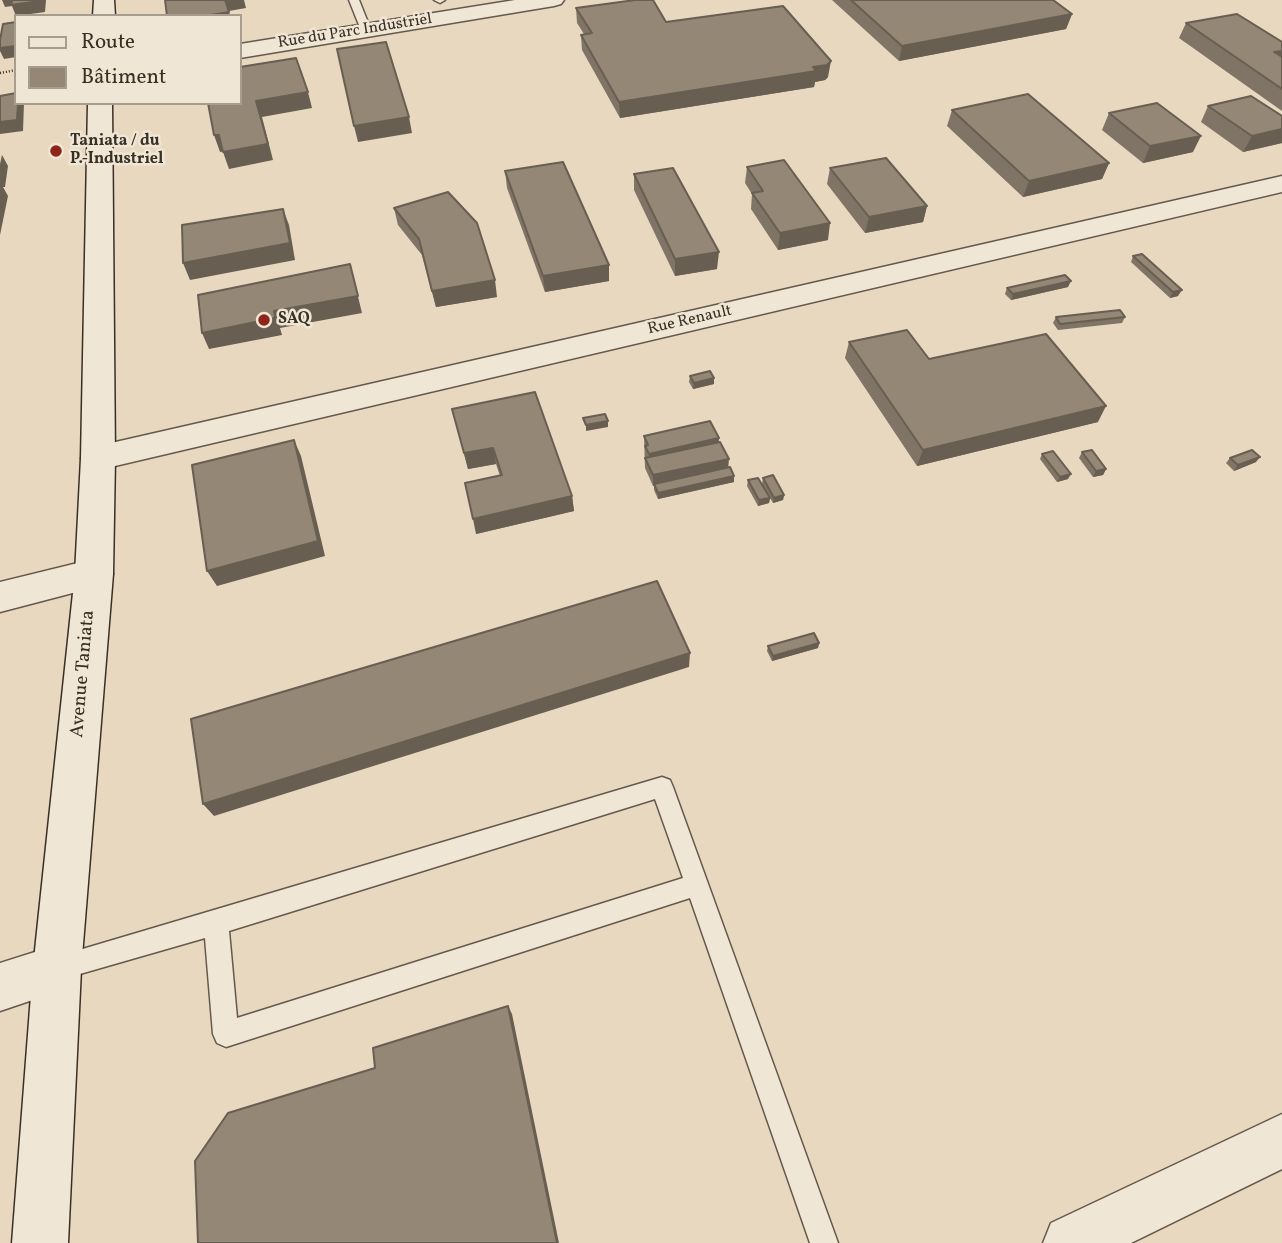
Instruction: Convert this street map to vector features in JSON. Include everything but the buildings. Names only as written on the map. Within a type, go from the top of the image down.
[{"type":"street","name":"Rue du Parc Industriel","points":[[242,51],[366,30],[488,5],[554,0]]},
{"type":"street","name":"Avenue Taniata","points":[[40,1243],[57,969],[94,574],[98,458],[100,105]]},
{"type":"street","name":"Rue Renault","points":[[98,458],[1282,184]]},
{"type":"street","points":[[0,597],[94,574]]},
{"type":"street","points":[[0,986],[57,969]]},
{"type":"street","points":[[1071,1243],[1282,1141]]},
{"type":"lane","points":[[354,0],[366,30]]},
{"type":"lane","points":[[57,969],[662,787],[824,1243]]},
{"type":"lane","points":[[216,923],[226,1034],[697,885]]},
{"type":"place","name":"Taniata / du P.-Industriel","points":[[56,151]]},
{"type":"place","name":"SAQ","points":[[264,320]]}]
